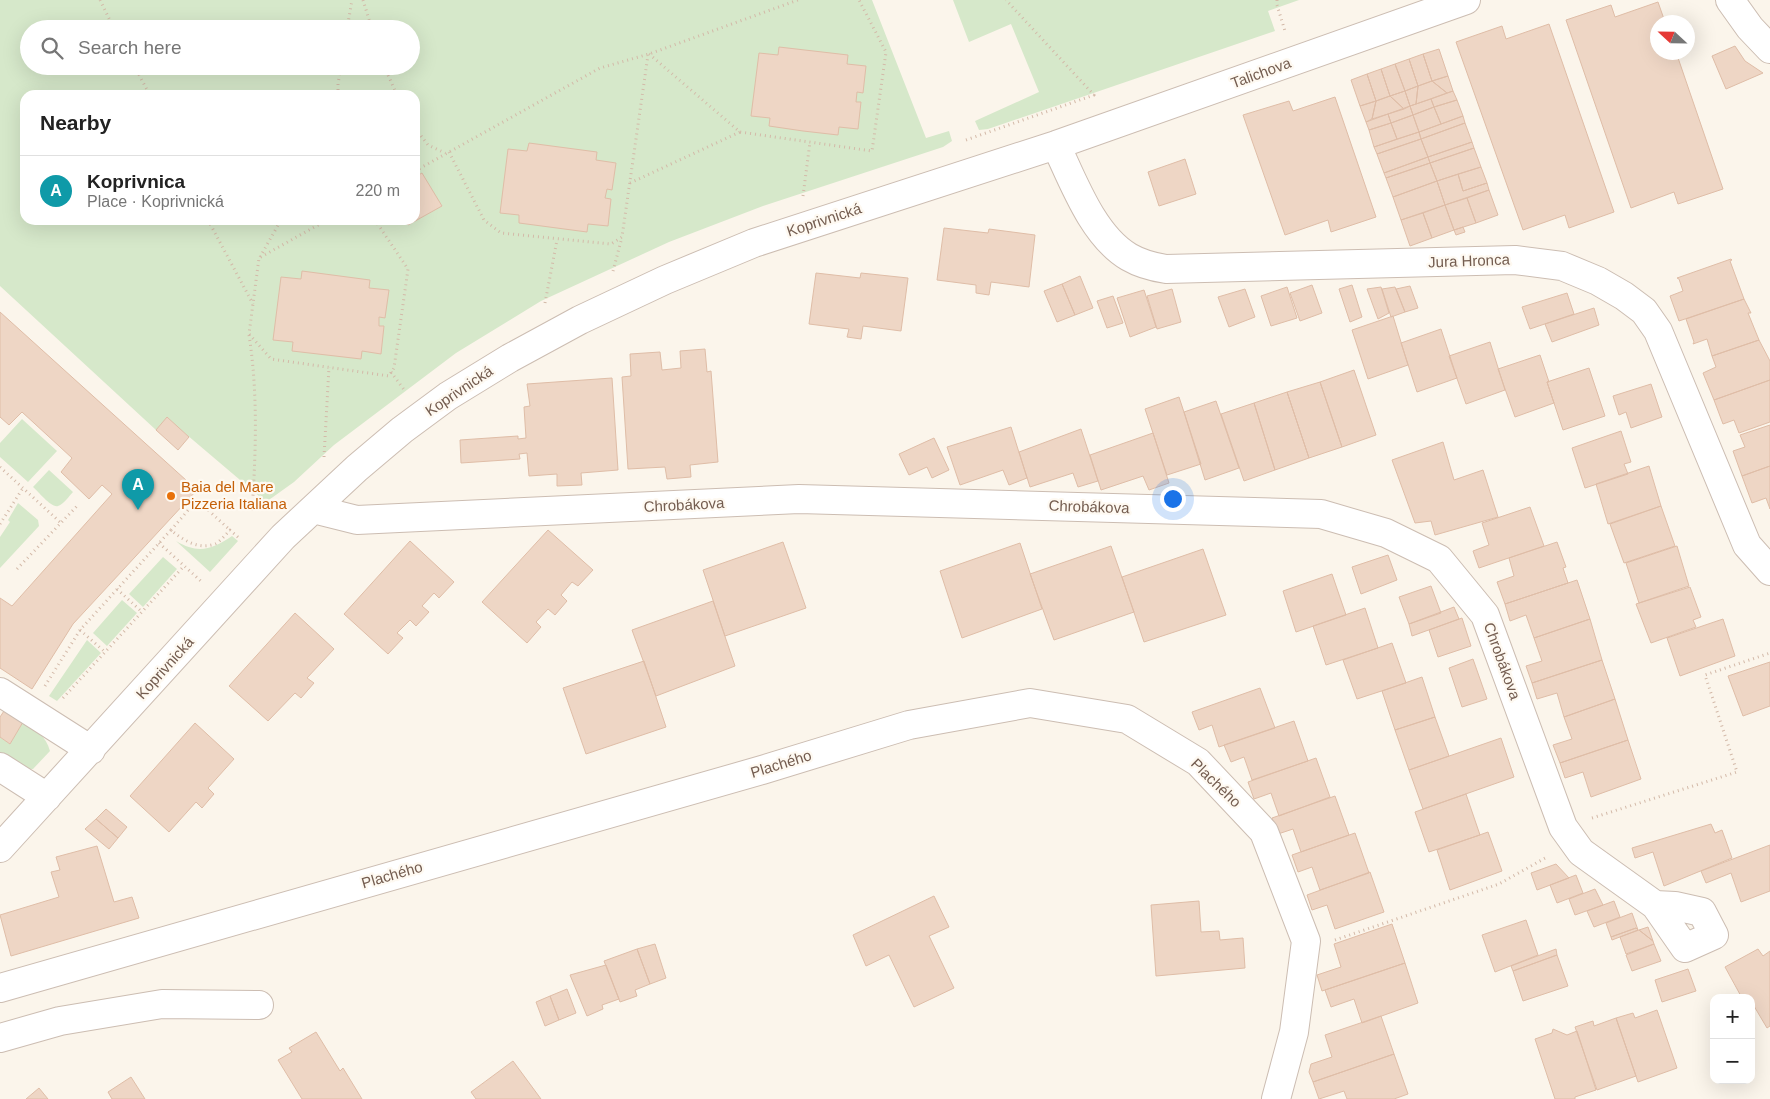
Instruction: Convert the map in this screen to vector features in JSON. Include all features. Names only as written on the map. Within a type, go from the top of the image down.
[{"type":"street","name":"Talichova","points":[[1056,145],[1466,0]]},
{"type":"street","points":[[1730,0],[1750,28],[1770,49]]},
{"type":"street","name":"Koprivnická","points":[[0,848],[282,538],[313,508],[402,430],[448,396],[510,358],[580,320],[665,280],[754,243],[1056,145]]},
{"type":"street","name":"Jura Hronca","points":[[1056,145],[1088,212],[1114,246],[1129,257],[1152,266],[1166,269],[1515,260],[1562,266],[1598,281],[1624,296],[1644,311],[1658,331],[1747,545],[1770,571]]},
{"type":"street","name":"Chrobákova","points":[[313,508],[357,520],[799,499],[1321,514],[1386,534],[1439,559],[1484,615],[1569,834],[1581,852],[1655,905]]},
{"type":"street","points":[[0,692],[90,750]]},
{"type":"street","name":"Plachého","points":[[0,988],[762,770],[909,725],[1030,702],[1127,719],[1198,762],[1264,832],[1306,940],[1294,1032],[1276,1099]]},
{"type":"street","points":[[0,767],[47,797]]},
{"type":"street","points":[[0,1038],[60,1021],[162,1004],[259,1005]]},
{"type":"path","points":[[100,0],[110,20]]},
{"type":"path","points":[[349,20],[352,0]]},
{"type":"path","points":[[362,0],[369,20]]},
{"type":"path","points":[[420,168],[600,68],[648,54],[798,0]]},
{"type":"path","points":[[648,54],[740,132],[872,151],[886,52],[859,0]]},
{"type":"path","points":[[959,143],[1094,95],[1006,0]]},
{"type":"path","points":[[1277,0],[1286,32]]},
{"type":"path","points":[[420,134],[428,144],[447,153],[484,220],[501,233],[611,244],[622,237],[648,54]]},
{"type":"path","points":[[139,75],[147,90]]},
{"type":"path","points":[[338,90],[340,75]]},
{"type":"path","points":[[388,75],[395,90]]},
{"type":"path","points":[[630,183],[740,132]]},
{"type":"path","points":[[810,142],[803,196],[812,193]]},
{"type":"path","points":[[211,225],[253,304]]},
{"type":"path","points":[[252,511],[256,460],[254,369],[249,334],[260,258],[279,225]]},
{"type":"path","points":[[260,258],[319,225]]},
{"type":"path","points":[[249,334],[271,359],[389,376],[394,368],[408,269],[378,225]]},
{"type":"path","points":[[545,303],[557,240]]},
{"type":"path","points":[[323,462],[329,368]]},
{"type":"path","points":[[0,467],[61,523]]},
{"type":"path","points":[[0,524],[23,488]]},
{"type":"path","points":[[44,688],[80,630],[197,500],[244,542]]},
{"type":"path","points":[[17,569],[78,505]]},
{"type":"path","points":[[171,530],[184,541],[200,546],[216,544],[230,530]]},
{"type":"path","points":[[159,543],[206,585]]},
{"type":"path","points":[[61,700],[184,566]]},
{"type":"path","points":[[117,589],[142,612]]},
{"type":"path","points":[[80,630],[105,652]]},
{"type":"path","points":[[1328,942],[1498,884],[1569,834],[1737,772],[1705,675],[1770,653]]},
{"type":"green space","points":[[0,0],[872,0],[926,138],[949,131],[952,141],[943,147],[763,206],[669,242],[541,301],[456,353],[334,445],[294,482],[266,502],[167,418],[156,430],[0,286]]},
{"type":"green space","points":[[953,0],[1299,0],[1268,11],[1275,31],[988,129],[979,130],[975,121],[1039,92],[1011,24],[969,42]]},
{"type":"green space","points":[[22,419],[57,451],[28,482],[0,457],[0,443]]},
{"type":"green space","points":[[49,470],[73,492],[58,506],[52,505],[33,487]]},
{"type":"green space","points":[[18,503],[38,520],[39,526],[0,568],[0,537],[10,522],[8,520]]},
{"type":"green space","points":[[232,536],[238,541],[210,572],[176,541],[191,548],[204,549],[217,545]]},
{"type":"green space","points":[[163,557],[177,569],[143,607],[129,594]]},
{"type":"green space","points":[[122,600],[137,613],[107,646],[93,633]]},
{"type":"green space","points":[[87,640],[101,653],[57,701],[49,696]]},
{"type":"green space","points":[[23,722],[43,737],[50,751],[33,769],[28,769],[0,755],[0,737],[10,744]]},
{"type":"building","points":[[1658,2],[1663,15],[1650,15],[1650,60],[1679,60],[1723,189],[1678,204],[1674,192],[1631,208],[1566,20],[1611,5],[1615,17]]},
{"type":"building","points":[[1549,24],[1614,212],[1569,228],[1565,215],[1523,230],[1456,42],[1502,26],[1506,39]]},
{"type":"building","points":[[1735,46],[1745,61],[1763,73],[1726,89],[1712,56]]},
{"type":"building","points":[[779,47],[848,55],[847,64],[866,66],[863,93],[857,92],[856,102],[861,102],[858,129],[839,127],[838,135],[803,131],[769,126],[770,118],[751,116],[759,53],[778,55]]},
{"type":"building","points":[[1439,49],[1448,76],[1432,81],[1423,54]]},
{"type":"building","points":[[1423,54],[1432,81],[1418,86],[1409,59]]},
{"type":"building","points":[[1409,59],[1418,86],[1405,91],[1395,64]]},
{"type":"building","points":[[1395,64],[1405,91],[1390,96],[1381,69]]},
{"type":"building","points":[[1381,69],[1390,96],[1376,101],[1367,74]]},
{"type":"building","points":[[1367,74],[1376,101],[1360,106],[1351,80]]},
{"type":"building","points":[[1448,76],[1453,91],[1447,93],[1432,81]]},
{"type":"building","points":[[1432,81],[1447,93],[1416,104],[1418,86]]},
{"type":"building","points":[[1418,86],[1416,104],[1410,106],[1405,91]]},
{"type":"building","points":[[1405,91],[1410,106],[1404,109],[1390,96]]},
{"type":"building","points":[[1453,91],[1457,100],[1434,107],[1431,99]]},
{"type":"building","points":[[1390,96],[1404,109],[1372,119],[1376,101]]},
{"type":"building","points":[[1335,97],[1376,217],[1331,232],[1328,220],[1285,235],[1243,115],[1289,101],[1293,111]]},
{"type":"building","points":[[1431,99],[1434,107],[1413,115],[1410,106]]},
{"type":"building","points":[[1457,100],[1463,116],[1441,124],[1434,107]]},
{"type":"building","points":[[1376,101],[1372,119],[1366,122],[1360,106]]},
{"type":"building","points":[[1410,106],[1413,115],[1391,123],[1388,114]]},
{"type":"building","points":[[1434,107],[1441,124],[1419,132],[1413,115]]},
{"type":"building","points":[[1388,114],[1391,123],[1369,130],[1366,122]]},
{"type":"building","points":[[1413,115],[1419,132],[1397,139],[1391,123]]},
{"type":"building","points":[[1463,116],[1465,123],[1421,139],[1419,132]]},
{"type":"building","points":[[1391,123],[1397,139],[1374,147],[1369,130]]},
{"type":"building","points":[[1465,123],[1472,142],[1428,157],[1421,139]]},
{"type":"building","points":[[1419,132],[1421,139],[1377,154],[1374,147]]},
{"type":"building","points":[[1421,139],[1428,157],[1384,173],[1377,154]]},
{"type":"building","points":[[1472,142],[1474,148],[1430,163],[1428,157]]},
{"type":"building","points":[[529,143],[597,152],[596,160],[616,163],[612,190],[607,189],[605,198],[611,199],[608,226],[588,224],[587,232],[519,223],[519,215],[500,213],[508,149],[527,151]]},
{"type":"building","points":[[1474,148],[1481,167],[1437,181],[1430,163]]},
{"type":"building","points":[[1428,157],[1430,163],[1386,178],[1384,173]]},
{"type":"building","points":[[1185,159],[1196,194],[1159,206],[1148,172]]},
{"type":"building","points":[[1430,163],[1437,181],[1393,197],[1386,178]]},
{"type":"building","points":[[1481,167],[1487,183],[1463,191],[1458,174]]},
{"type":"building","points":[[422,173],[442,206],[420,218],[420,174]]},
{"type":"building","points":[[1458,174],[1463,191],[1487,183],[1489,190],[1445,205],[1437,181]]},
{"type":"building","points":[[1437,181],[1445,205],[1401,220],[1393,197]]},
{"type":"building","points":[[1489,190],[1498,215],[1476,223],[1467,198]]},
{"type":"building","points":[[1467,198],[1476,223],[1454,230],[1445,205]]},
{"type":"building","points":[[1445,205],[1454,230],[1432,238],[1423,213]]},
{"type":"building","points":[[1423,213],[1432,238],[1410,246],[1401,220]]},
{"type":"building","points":[[1463,227],[1465,232],[1456,235],[1454,230]]},
{"type":"building","points":[[944,228],[988,233],[989,229],[1035,235],[1029,287],[991,282],[989,295],[976,293],[976,285],[937,280]]},
{"type":"building","points":[[1731,259],[1730,261],[1744,299],[1679,321],[1670,296],[1683,291],[1677,278]]},
{"type":"building","points":[[302,271],[370,280],[369,288],[389,290],[385,318],[379,317],[379,326],[384,326],[381,354],[362,351],[361,359],[292,351],[293,342],[273,340],[281,277],[301,279]]},
{"type":"building","points":[[816,273],[860,278],[861,273],[908,278],[901,331],[863,326],[861,339],[847,337],[849,329],[809,324]]},
{"type":"building","points":[[1080,276],[1093,308],[1075,315],[1062,284]]},
{"type":"building","points":[[1062,284],[1075,315],[1057,322],[1044,291]]},
{"type":"building","points":[[1312,285],[1322,313],[1300,321],[1290,293]]},
{"type":"building","points":[[1352,285],[1362,317],[1350,322],[1339,289]]},
{"type":"building","points":[[1410,286],[1418,308],[1405,312],[1396,289]]},
{"type":"building","points":[[1287,287],[1297,318],[1271,326],[1261,296]]},
{"type":"building","points":[[1381,287],[1389,313],[1378,319],[1367,289]]},
{"type":"building","points":[[1395,287],[1405,312],[1391,317],[1382,289]]},
{"type":"building","points":[[1172,289],[1181,322],[1157,329],[1147,296]]},
{"type":"building","points":[[1245,289],[1255,317],[1229,327],[1218,297]]},
{"type":"building","points":[[1144,290],[1156,327],[1130,337],[1117,298]]},
{"type":"building","points":[[1567,293],[1574,314],[1530,329],[1522,307]]},
{"type":"building","points":[[1113,296],[1123,323],[1107,328],[1097,301]]},
{"type":"building","points":[[1744,299],[1751,313],[1748,313],[1759,340],[1712,356],[1707,339],[1693,344],[1694,342],[1686,319]]},
{"type":"building","points":[[1594,308],[1599,325],[1552,342],[1545,324]]},
{"type":"building","points":[[0,312],[197,490],[73,624],[32,689],[0,668],[0,598],[12,606],[112,494],[102,485],[89,499],[61,472],[72,458],[22,412],[9,425],[0,417]]},
{"type":"building","points":[[1393,316],[1408,365],[1368,379],[1352,330]]},
{"type":"building","points":[[1441,329],[1457,378],[1417,392],[1401,343]]},
{"type":"building","points":[[1759,340],[1770,361],[1770,380],[1714,400],[1703,373],[1716,367],[1712,356]]},
{"type":"building","points":[[1490,342],[1505,390],[1466,404],[1449,356]]},
{"type":"building","points":[[705,349],[707,372],[711,371],[718,462],[690,465],[691,477],[667,479],[665,467],[628,469],[622,377],[631,376],[630,354],[660,352],[662,370],[681,368],[680,351]]},
{"type":"building","points":[[1540,355],[1554,403],[1515,417],[1498,369]]},
{"type":"building","points":[[1589,368],[1605,416],[1563,430],[1547,382]]},
{"type":"building","points":[[1354,370],[1376,435],[1342,447],[1320,382]]},
{"type":"building","points":[[612,378],[618,470],[581,473],[582,485],[557,486],[557,474],[529,476],[527,453],[519,454],[520,459],[461,463],[460,440],[518,436],[518,439],[526,438],[524,407],[530,406],[527,384]]},
{"type":"building","points":[[1770,380],[1770,422],[1739,433],[1734,420],[1723,424],[1714,400]]},
{"type":"building","points":[[1320,382],[1342,447],[1309,458],[1287,392]]},
{"type":"building","points":[[1651,384],[1662,417],[1631,428],[1626,412],[1619,415],[1613,396]]},
{"type":"building","points":[[1287,392],[1309,458],[1275,470],[1254,403]]},
{"type":"building","points":[[1179,397],[1201,464],[1167,475],[1145,409]]},
{"type":"building","points":[[1216,401],[1239,468],[1205,480],[1184,412]]},
{"type":"building","points":[[1254,403],[1275,470],[1244,481],[1221,414]]},
{"type":"building","points":[[167,417],[189,437],[178,450],[156,430]]},
{"type":"building","points":[[1770,425],[1770,466],[1742,476],[1733,451],[1745,447],[1740,435]]},
{"type":"building","points":[[1011,427],[1027,478],[1009,485],[1003,470],[960,485],[947,447]]},
{"type":"building","points":[[1081,429],[1098,481],[1078,487],[1073,473],[1030,487],[1019,452]]},
{"type":"building","points":[[1621,431],[1631,462],[1624,464],[1628,474],[1585,488],[1572,448]]},
{"type":"building","points":[[1153,433],[1169,483],[1149,490],[1143,476],[1101,490],[1090,455]]},
{"type":"building","points":[[934,438],[949,470],[932,478],[927,467],[909,475],[899,454]]},
{"type":"building","points":[[1443,442],[1454,480],[1483,470],[1498,517],[1435,535],[1431,521],[1415,523],[1392,460]]},
{"type":"building","points":[[1649,466],[1661,506],[1608,524],[1596,484]]},
{"type":"building","points":[[1770,466],[1770,509],[1766,498],[1752,503],[1742,476]]},
{"type":"building","points":[[1661,506],[1675,546],[1624,563],[1610,524]]},
{"type":"building","points":[[1530,507],[1544,546],[1479,568],[1473,551],[1489,545],[1482,523]]},
{"type":"building","points":[[548,530],[593,570],[578,586],[572,582],[561,595],[567,601],[555,615],[548,609],[536,622],[541,627],[527,643],[482,602]]},
{"type":"building","points":[[410,541],[454,582],[439,598],[434,593],[422,606],[429,612],[416,626],[410,620],[397,633],[403,638],[388,654],[344,614]]},
{"type":"building","points":[[783,542],[806,608],[725,636],[703,570]]},
{"type":"building","points":[[1557,542],[1566,567],[1563,568],[1568,583],[1505,604],[1497,582],[1514,576],[1509,558]]},
{"type":"building","points":[[1020,543],[1042,609],[962,638],[940,571]]},
{"type":"building","points":[[1111,546],[1134,612],[1054,640],[1030,574]]},
{"type":"building","points":[[1677,546],[1689,586],[1639,603],[1626,563]]},
{"type":"building","points":[[1203,549],[1226,615],[1144,642],[1122,577]]},
{"type":"building","points":[[1388,555],[1397,580],[1361,594],[1352,567]]},
{"type":"building","points":[[1332,574],[1346,615],[1296,632],[1283,591]]},
{"type":"building","points":[[1577,580],[1590,619],[1534,638],[1526,615],[1510,621],[1505,604]]},
{"type":"building","points":[[1431,586],[1441,613],[1409,624],[1399,597]]},
{"type":"building","points":[[1690,587],[1701,617],[1693,620],[1696,627],[1651,643],[1636,604]]},
{"type":"building","points":[[713,601],[735,666],[656,696],[632,630]]},
{"type":"building","points":[[1454,607],[1459,619],[1412,636],[1409,624]]},
{"type":"building","points":[[1365,608],[1378,648],[1326,665],[1313,626]]},
{"type":"building","points":[[295,613],[334,649],[307,678],[314,683],[301,698],[295,693],[268,721],[229,686]]},
{"type":"building","points":[[1462,618],[1471,646],[1438,657],[1429,630]]},
{"type":"building","points":[[1590,619],[1602,660],[1532,683],[1526,666],[1542,661],[1534,638]]},
{"type":"building","points":[[1723,619],[1735,656],[1680,676],[1667,638]]},
{"type":"building","points":[[1392,643],[1406,683],[1357,699],[1343,660]]},
{"type":"building","points":[[1473,659],[1487,699],[1462,707],[1449,668]]},
{"type":"building","points":[[1602,660],[1615,699],[1564,717],[1557,693],[1537,699],[1532,683]]},
{"type":"building","points":[[644,661],[666,727],[586,754],[563,688]]},
{"type":"building","points":[[1770,662],[1770,706],[1743,716],[1728,676]]},
{"type":"building","points":[[1422,677],[1435,717],[1395,730],[1382,691]]},
{"type":"building","points":[[1260,688],[1275,728],[1219,747],[1212,725],[1199,730],[1192,712]]},
{"type":"building","points":[[1615,699],[1628,740],[1560,763],[1553,745],[1572,739],[1564,717]]},
{"type":"building","points":[[4,711],[23,722],[10,744],[0,737],[0,717]]},
{"type":"building","points":[[1435,717],[1449,756],[1409,770],[1395,730]]},
{"type":"building","points":[[1294,721],[1308,761],[1252,780],[1244,757],[1231,762],[1224,745]]},
{"type":"building","points":[[195,723],[234,759],[208,788],[214,794],[202,808],[196,802],[169,832],[130,796]]},
{"type":"building","points":[[1501,738],[1514,777],[1423,809],[1409,770]]},
{"type":"building","points":[[1628,740],[1641,779],[1591,797],[1583,772],[1565,778],[1560,763]]},
{"type":"building","points":[[1316,758],[1330,797],[1279,816],[1271,793],[1254,799],[1248,782]]},
{"type":"building","points":[[1466,794],[1480,835],[1429,852],[1415,812]]},
{"type":"building","points":[[1335,796],[1349,835],[1301,852],[1293,829],[1278,834],[1272,818]]},
{"type":"building","points":[[106,809],[127,827],[118,838],[96,819]]},
{"type":"building","points":[[96,819],[118,838],[109,849],[85,829]]},
{"type":"building","points":[[1711,824],[1715,833],[1722,830],[1732,858],[1664,886],[1653,852],[1635,858],[1632,848]]},
{"type":"building","points":[[1488,832],[1502,871],[1450,890],[1437,850]]},
{"type":"building","points":[[1355,833],[1369,873],[1320,890],[1312,867],[1298,872],[1292,855]]},
{"type":"building","points":[[1770,845],[1770,891],[1741,902],[1731,873],[1706,883],[1701,871]]},
{"type":"building","points":[[97,846],[114,902],[132,897],[139,918],[11,956],[0,915],[59,897],[51,872],[60,870],[56,857]]},
{"type":"building","points":[[1556,864],[1569,878],[1537,890],[1531,873]]},
{"type":"building","points":[[1370,872],[1384,912],[1335,929],[1327,905],[1312,910],[1307,895]]},
{"type":"building","points":[[1576,875],[1583,893],[1557,903],[1550,885]]},
{"type":"building","points":[[1595,889],[1603,905],[1575,915],[1569,899]]},
{"type":"building","points":[[934,896],[949,927],[929,936],[954,988],[914,1007],[889,955],[866,966],[853,935]]},
{"type":"building","points":[[1199,901],[1201,932],[1219,931],[1220,940],[1243,938],[1245,968],[1156,976],[1151,905]]},
{"type":"building","points":[[1614,901],[1620,917],[1594,927],[1587,911]]},
{"type":"building","points":[[1632,913],[1638,930],[1636,928],[1611,937],[1606,923]]},
{"type":"building","points":[[1526,920],[1538,955],[1495,972],[1482,935]]},
{"type":"building","points":[[1392,924],[1405,963],[1322,991],[1317,975],[1341,967],[1334,944]]},
{"type":"building","points":[[1648,927],[1653,941],[1639,930]]},
{"type":"building","points":[[1636,928],[1638,930],[1612,940],[1611,937]]},
{"type":"building","points":[[1639,930],[1653,941],[1654,944],[1626,954],[1620,937]]},
{"type":"building","points":[[655,944],[666,978],[650,984],[637,949]]},
{"type":"building","points":[[1654,944],[1661,961],[1632,971],[1626,955]]},
{"type":"building","points":[[637,949],[650,984],[635,990],[637,996],[620,1002],[604,961]]},
{"type":"building","points":[[1556,949],[1557,955],[1513,971],[1511,966]]},
{"type":"building","points":[[1758,949],[1763,956],[1770,951],[1770,1026],[1767,1028],[1755,1008],[1755,994],[1740,994],[1725,967]]},
{"type":"building","points":[[1557,955],[1568,986],[1523,1001],[1513,971]]},
{"type":"building","points":[[1405,963],[1418,1003],[1362,1023],[1354,999],[1331,1007],[1325,990]]},
{"type":"building","points":[[606,965],[619,999],[602,1005],[603,1009],[587,1016],[570,975]]},
{"type":"building","points":[[1688,969],[1696,991],[1662,1002],[1655,980]]},
{"type":"building","points":[[567,989],[576,1013],[559,1020],[550,996]]},
{"type":"building","points":[[550,996],[559,1020],[545,1026],[536,1002]]},
{"type":"building","points":[[1657,1010],[1677,1068],[1638,1082],[1616,1018],[1633,1013],[1635,1018]]},
{"type":"building","points":[[1381,1016],[1394,1054],[1313,1082],[1309,1072],[1311,1064],[1332,1057],[1325,1035]]},
{"type":"building","points":[[1616,1018],[1636,1076],[1597,1090],[1575,1027],[1593,1021],[1594,1026]]},
{"type":"building","points":[[1553,1029],[1567,1035],[1577,1031],[1596,1090],[1575,1097],[1575,1099],[1555,1099],[1535,1039],[1552,1033]]},
{"type":"building","points":[[316,1032],[340,1071],[343,1068],[362,1099],[302,1099],[278,1060],[292,1052],[289,1048]]},
{"type":"building","points":[[1394,1054],[1408,1094],[1394,1099],[1347,1099],[1344,1091],[1319,1099],[1313,1082]]},
{"type":"building","points":[[513,1061],[541,1099],[476,1099],[471,1092]]},
{"type":"building","points":[[131,1077],[145,1099],[112,1099],[108,1092]]},
{"type":"building","points":[[39,1088],[48,1099],[26,1099]]},
{"type":"place","name":"Baia del Mare Pizzeria Italiana","points":[[171,496]]},
{"type":"place","name":"Koprivnica","points":[[138,510]]}]
